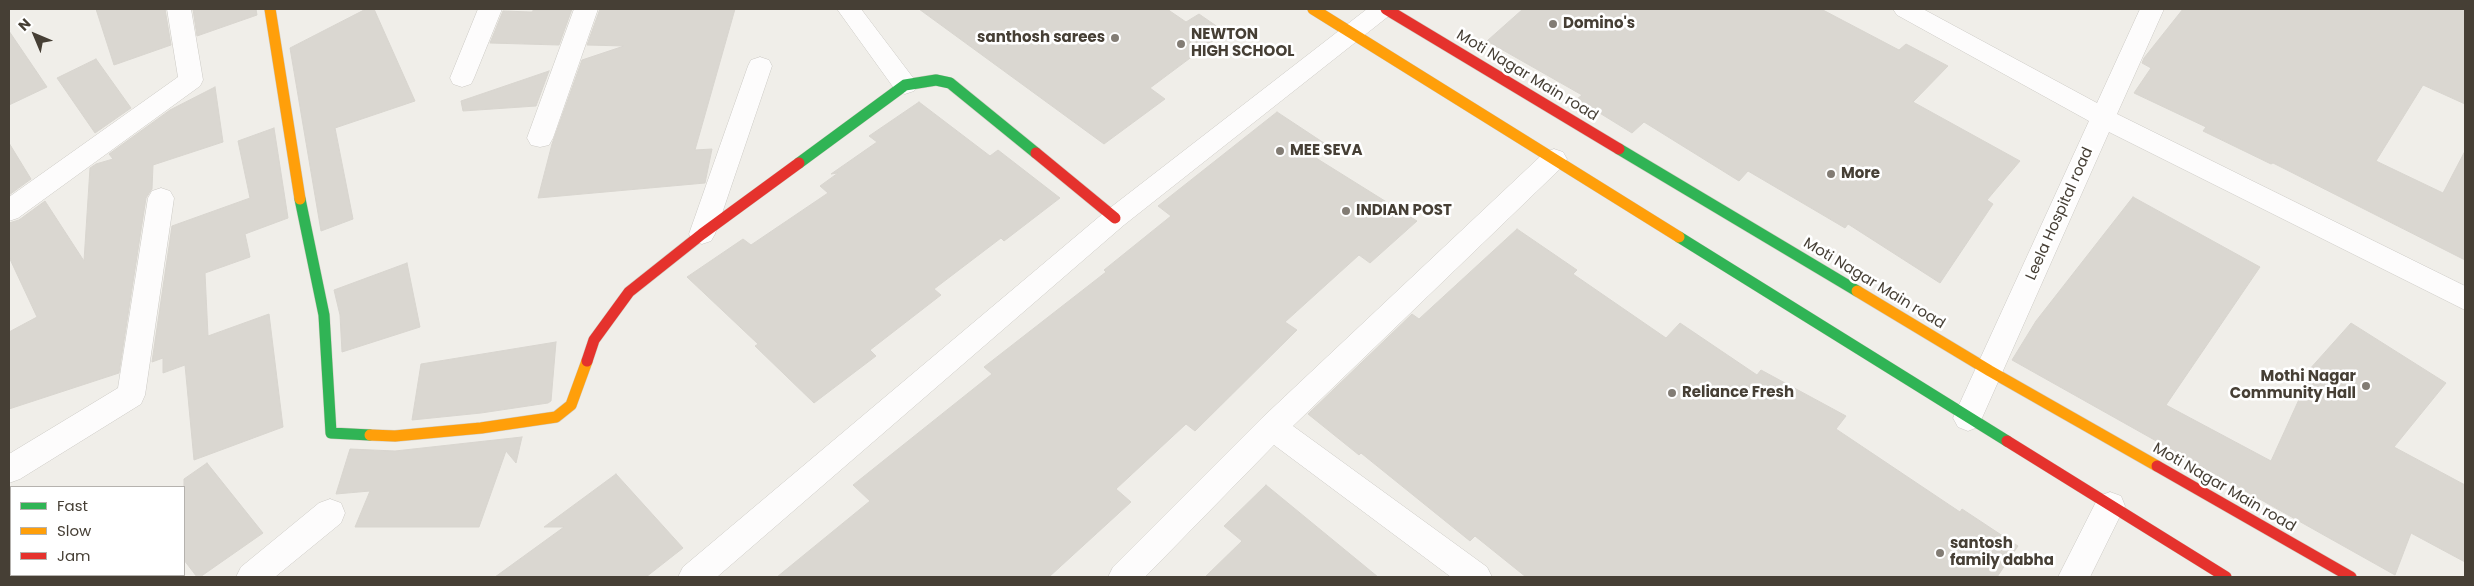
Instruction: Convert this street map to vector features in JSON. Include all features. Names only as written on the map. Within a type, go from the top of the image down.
[{"type":"street","points":[[9,211],[191,80],[179,9]]},
{"type":"street","points":[[270,9],[301,209],[324,316],[331,433],[395,436],[481,428],[556,417],[571,405],[594,340],[629,292],[702,234],[905,85],[936,80],[950,83],[1115,218]]},
{"type":"street","points":[[462,78],[490,9]]},
{"type":"street","points":[[540,138],[586,9]]},
{"type":"street","points":[[849,9],[905,85]]},
{"type":"street","points":[[1313,9],[2226,577]]},
{"type":"street","points":[[694,577],[1115,218],[1382,9]]},
{"type":"street","name":"Moti Nagar Main road","points":[[1386,9],[1990,372],[2351,577]]},
{"type":"street","points":[[1905,9],[2102,117],[2465,299]]},
{"type":"street","name":"Leela Hospital road","points":[[1968,418],[2152,9]]},
{"type":"street","points":[[702,234],[760,66]]},
{"type":"street","points":[[1124,577],[1272,427],[1554,159]]},
{"type":"street","points":[[9,470],[132,394],[161,198]]},
{"type":"street","points":[[1272,427],[1476,577]]},
{"type":"street","points":[[2074,577],[2110,506]]},
{"type":"street","points":[[252,577],[330,514]]},
{"type":"building","points":[[96,9],[165,9],[171,45],[114,65]]},
{"type":"building","points":[[193,9],[256,9],[257,15],[197,36]]},
{"type":"building","points":[[366,9],[374,9],[415,101],[335,128],[353,219],[321,231],[290,48]]},
{"type":"building","points":[[534,9],[572,9],[559,45],[490,43],[503,11],[532,12]]},
{"type":"building","points":[[600,9],[735,9],[695,150],[712,149],[705,183],[538,198],[552,144],[582,60],[624,46],[587,45]]},
{"type":"building","points":[[919,9],[1167,9],[1186,22],[1199,14],[1225,32],[1150,88],[1165,99],[1104,144]]},
{"type":"building","points":[[1523,9],[1821,9],[1899,50],[1906,44],[1948,66],[1913,102],[2020,161],[1987,200],[1993,204],[1940,283],[1848,224],[1845,228],[1748,171],[1739,181],[1644,122],[1632,133],[1577,99],[1582,95],[1487,41]]},
{"type":"building","points":[[2183,9],[2465,9],[2465,104],[2423,85],[2376,161],[2443,193],[2465,151],[2465,260],[2273,163],[2271,164],[2203,131],[2206,127],[2134,93],[2151,68],[2142,63],[2144,58]]},
{"type":"building","points":[[9,31],[47,87],[9,105]]},
{"type":"building","points":[[96,59],[131,108],[95,133],[57,78]]},
{"type":"building","points":[[549,71],[536,106],[463,111],[461,101]]},
{"type":"building","points":[[215,87],[223,142],[153,165],[152,189],[146,198],[119,373],[9,409],[9,332],[37,317],[9,257],[9,223],[19,220],[45,201],[84,261],[90,168],[96,164],[113,159],[109,154],[170,110]]},
{"type":"building","points":[[919,102],[990,156],[998,150],[1060,198],[1004,241],[1001,238],[934,289],[941,295],[870,350],[876,356],[814,403],[755,346],[758,344],[687,277],[743,239],[751,245],[828,193],[820,186],[838,173],[831,174],[877,142],[869,136]]},
{"type":"building","points":[[1277,112],[1330,147],[1316,158],[1417,221],[1370,263],[1359,255],[1285,322],[1297,330],[1195,431],[1186,424],[1116,489],[1131,502],[1049,577],[777,577],[870,501],[853,485],[992,374],[984,367],[1106,272],[1104,270],[1171,216],[1158,206]]},
{"type":"building","points":[[274,128],[288,218],[245,234],[250,257],[205,273],[208,336],[269,314],[283,427],[194,460],[185,365],[163,373],[163,358],[152,362],[172,226],[250,198],[238,141]]},
{"type":"building","points":[[9,143],[31,179],[9,195]]},
{"type":"building","points":[[2133,197],[2260,267],[2166,405],[2271,461],[2306,384],[2300,380],[2351,323],[2446,383],[2394,447],[2465,485],[2465,562],[2411,533],[2395,575],[2012,360],[2036,321]]},
{"type":"building","points":[[1517,229],[1577,270],[1573,274],[1666,338],[1680,323],[1757,375],[1761,370],[1846,416],[1836,429],[1960,512],[1962,509],[2018,546],[1997,577],[1526,577],[1475,536],[1470,541],[1361,453],[1359,455],[1308,414],[1412,314],[1419,319]]},
{"type":"building","points":[[407,263],[420,327],[342,352],[340,315],[334,290]]},
{"type":"building","points":[[556,342],[551,401],[548,403],[481,413],[412,420],[421,364]]},
{"type":"building","points":[[522,437],[516,463],[506,451],[479,527],[355,527],[370,491],[336,494],[350,449],[395,451]]},
{"type":"building","points":[[207,463],[263,533],[200,577],[197,577],[185,561],[184,479]]},
{"type":"building","points":[[616,474],[683,548],[646,577],[495,577],[564,527],[544,527]]},
{"type":"building","points":[[1266,485],[1378,577],[1205,577],[1242,541],[1224,526]]},
{"type":"traffic: fast","points":[[799,163],[905,85],[936,80],[950,83],[1036,153]]},
{"type":"traffic: fast","points":[[1619,149],[1857,291]]},
{"type":"traffic: fast","points":[[300,199],[324,315],[331,433],[370,435]]},
{"type":"traffic: fast","points":[[1679,237],[2007,441]]},
{"type":"traffic: slow","points":[[270,9],[300,199]]},
{"type":"traffic: slow","points":[[1313,9],[1679,237]]},
{"type":"traffic: slow","points":[[1857,291],[1990,371],[2157,466]]},
{"type":"traffic: slow","points":[[370,435],[395,436],[481,428],[556,417],[571,405],[587,361]]},
{"type":"traffic: jam","points":[[1386,9],[1619,149]]},
{"type":"traffic: jam","points":[[1036,153],[1115,218]]},
{"type":"traffic: jam","points":[[587,361],[594,340],[629,292],[702,234],[799,163]]},
{"type":"traffic: jam","points":[[2007,441],[2226,577]]},
{"type":"traffic: jam","points":[[2157,466],[2351,577]]},
{"type":"place","name":"Domino's","points":[[1553,24]]},
{"type":"place","name":"santhosh sarees","points":[[1115,38]]},
{"type":"place","name":"NEWTON HIGH SCHOOL","points":[[1181,44]]},
{"type":"place","name":"MEE SEVA","points":[[1280,151]]},
{"type":"place","name":"More","points":[[1831,174]]},
{"type":"place","name":"INDIAN POST","points":[[1346,211]]},
{"type":"place","name":"Mothi Nagar Community Hall","points":[[2366,386]]},
{"type":"place","name":"Reliance Fresh","points":[[1672,393]]},
{"type":"place","name":"santosh family dabha","points":[[1940,553]]}]
